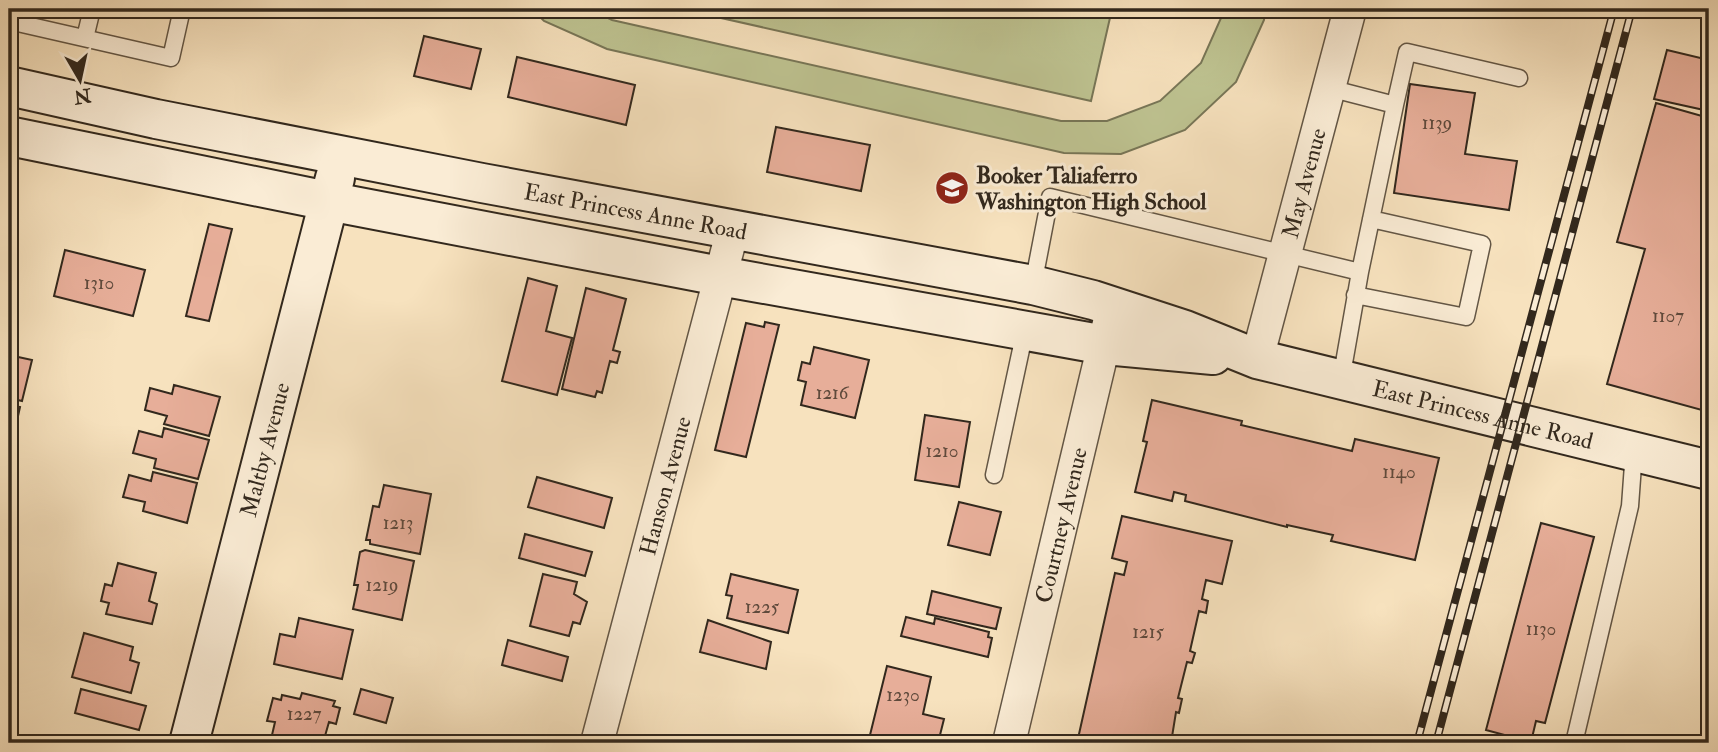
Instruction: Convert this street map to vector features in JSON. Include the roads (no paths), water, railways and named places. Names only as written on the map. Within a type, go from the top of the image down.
[{"type":"main road","name":"East Princess Anne Road","points":[[9,86],[156,119],[1033,285],[1113,306],[1185,330],[1257,359],[1709,470]]},
{"type":"main road","name":"East Princess Anne Road","points":[[9,136],[328,201],[1025,331],[1105,345],[1257,359]]},
{"type":"main road","name":"Maltby Avenue","points":[[189,743],[342,155]]},
{"type":"street","name":"May Avenue","points":[[1257,359],[1350,9]]},
{"type":"street","name":"Hanson Avenue","points":[[597,743],[733,229]]},
{"type":"street","name":"Courtney Avenue","points":[[1009,743],[1113,306]]},
{"type":"lane","points":[[85,38],[92,9]]},
{"type":"lane","points":[[9,22],[171,58],[182,9]]},
{"type":"lane","points":[[1341,380],[1355,295],[1407,52],[1519,78]]},
{"type":"lane","points":[[1329,88],[1395,105]]},
{"type":"lane","points":[[1033,285],[1049,197],[1360,272]]},
{"type":"lane","points":[[1355,295],[1466,317],[1482,244],[1371,219]]},
{"type":"lane","points":[[994,475],[1025,331]]},
{"type":"lane","points":[[1574,743],[1630,506],[1634,451]]},
{"type":"railway","points":[[1417,743],[1614,9]]},
{"type":"railway","points":[[1436,743],[1632,9]]},
{"type":"place","name":"Booker Taliaferro Washington High School","points":[[952,188]]}]
